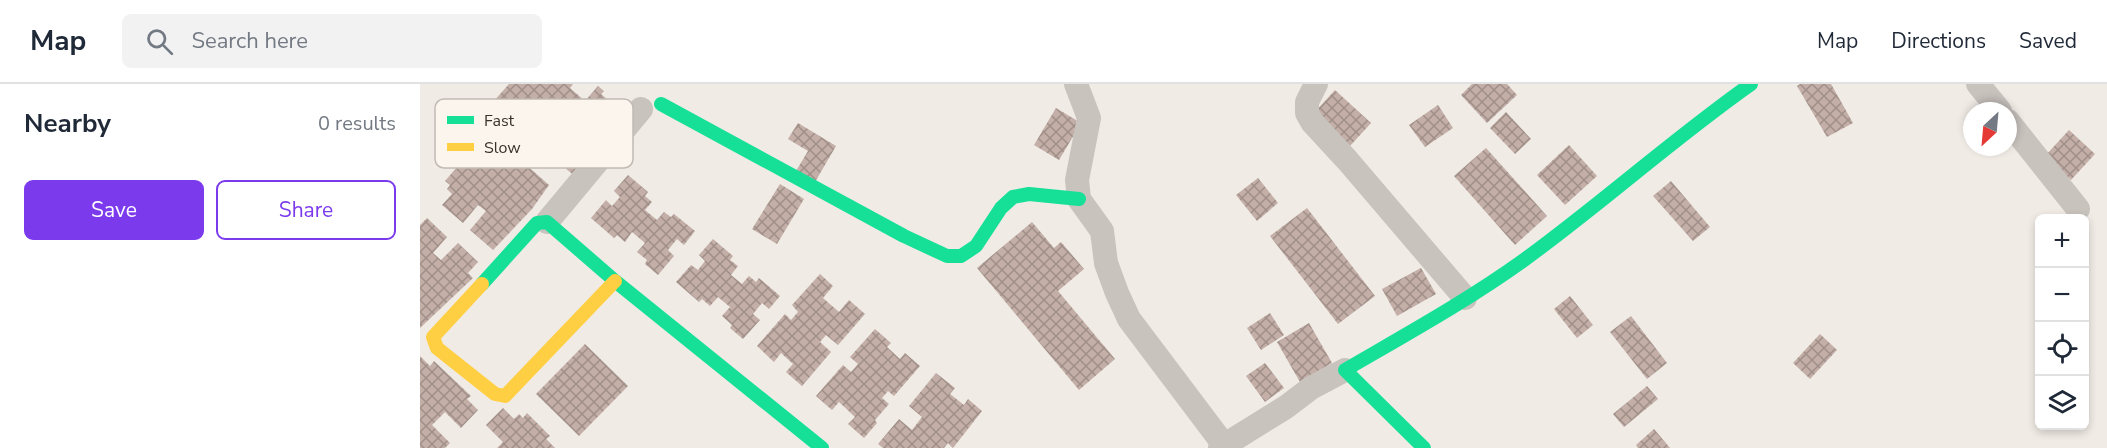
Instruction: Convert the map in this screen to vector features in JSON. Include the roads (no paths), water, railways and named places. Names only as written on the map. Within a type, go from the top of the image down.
[{"type":"street","points":[[1076,84],[1089,118],[1077,180],[1080,199],[1102,231],[1106,263],[1129,319],[1222,446],[1286,407],[1311,388],[1345,370],[1521,262],[1569,226],[1677,137],[1751,84]]},
{"type":"street","points":[[1316,84],[1307,102],[1307,112],[1312,122],[1465,298]]},
{"type":"street","points":[[1978,84],[1993,102]]},
{"type":"street","points":[[633,126],[651,106],[947,256],[961,256],[976,246],[1001,208],[1013,197],[1029,194],[1080,199]]},
{"type":"street","points":[[2017,132],[2078,209]]},
{"type":"street","points":[[595,168],[547,222],[537,223],[433,337],[437,348],[495,394],[505,396],[615,280]]},
{"type":"street","points":[[547,222],[822,448]]},
{"type":"street","points":[[1345,370],[1424,448]]}]
